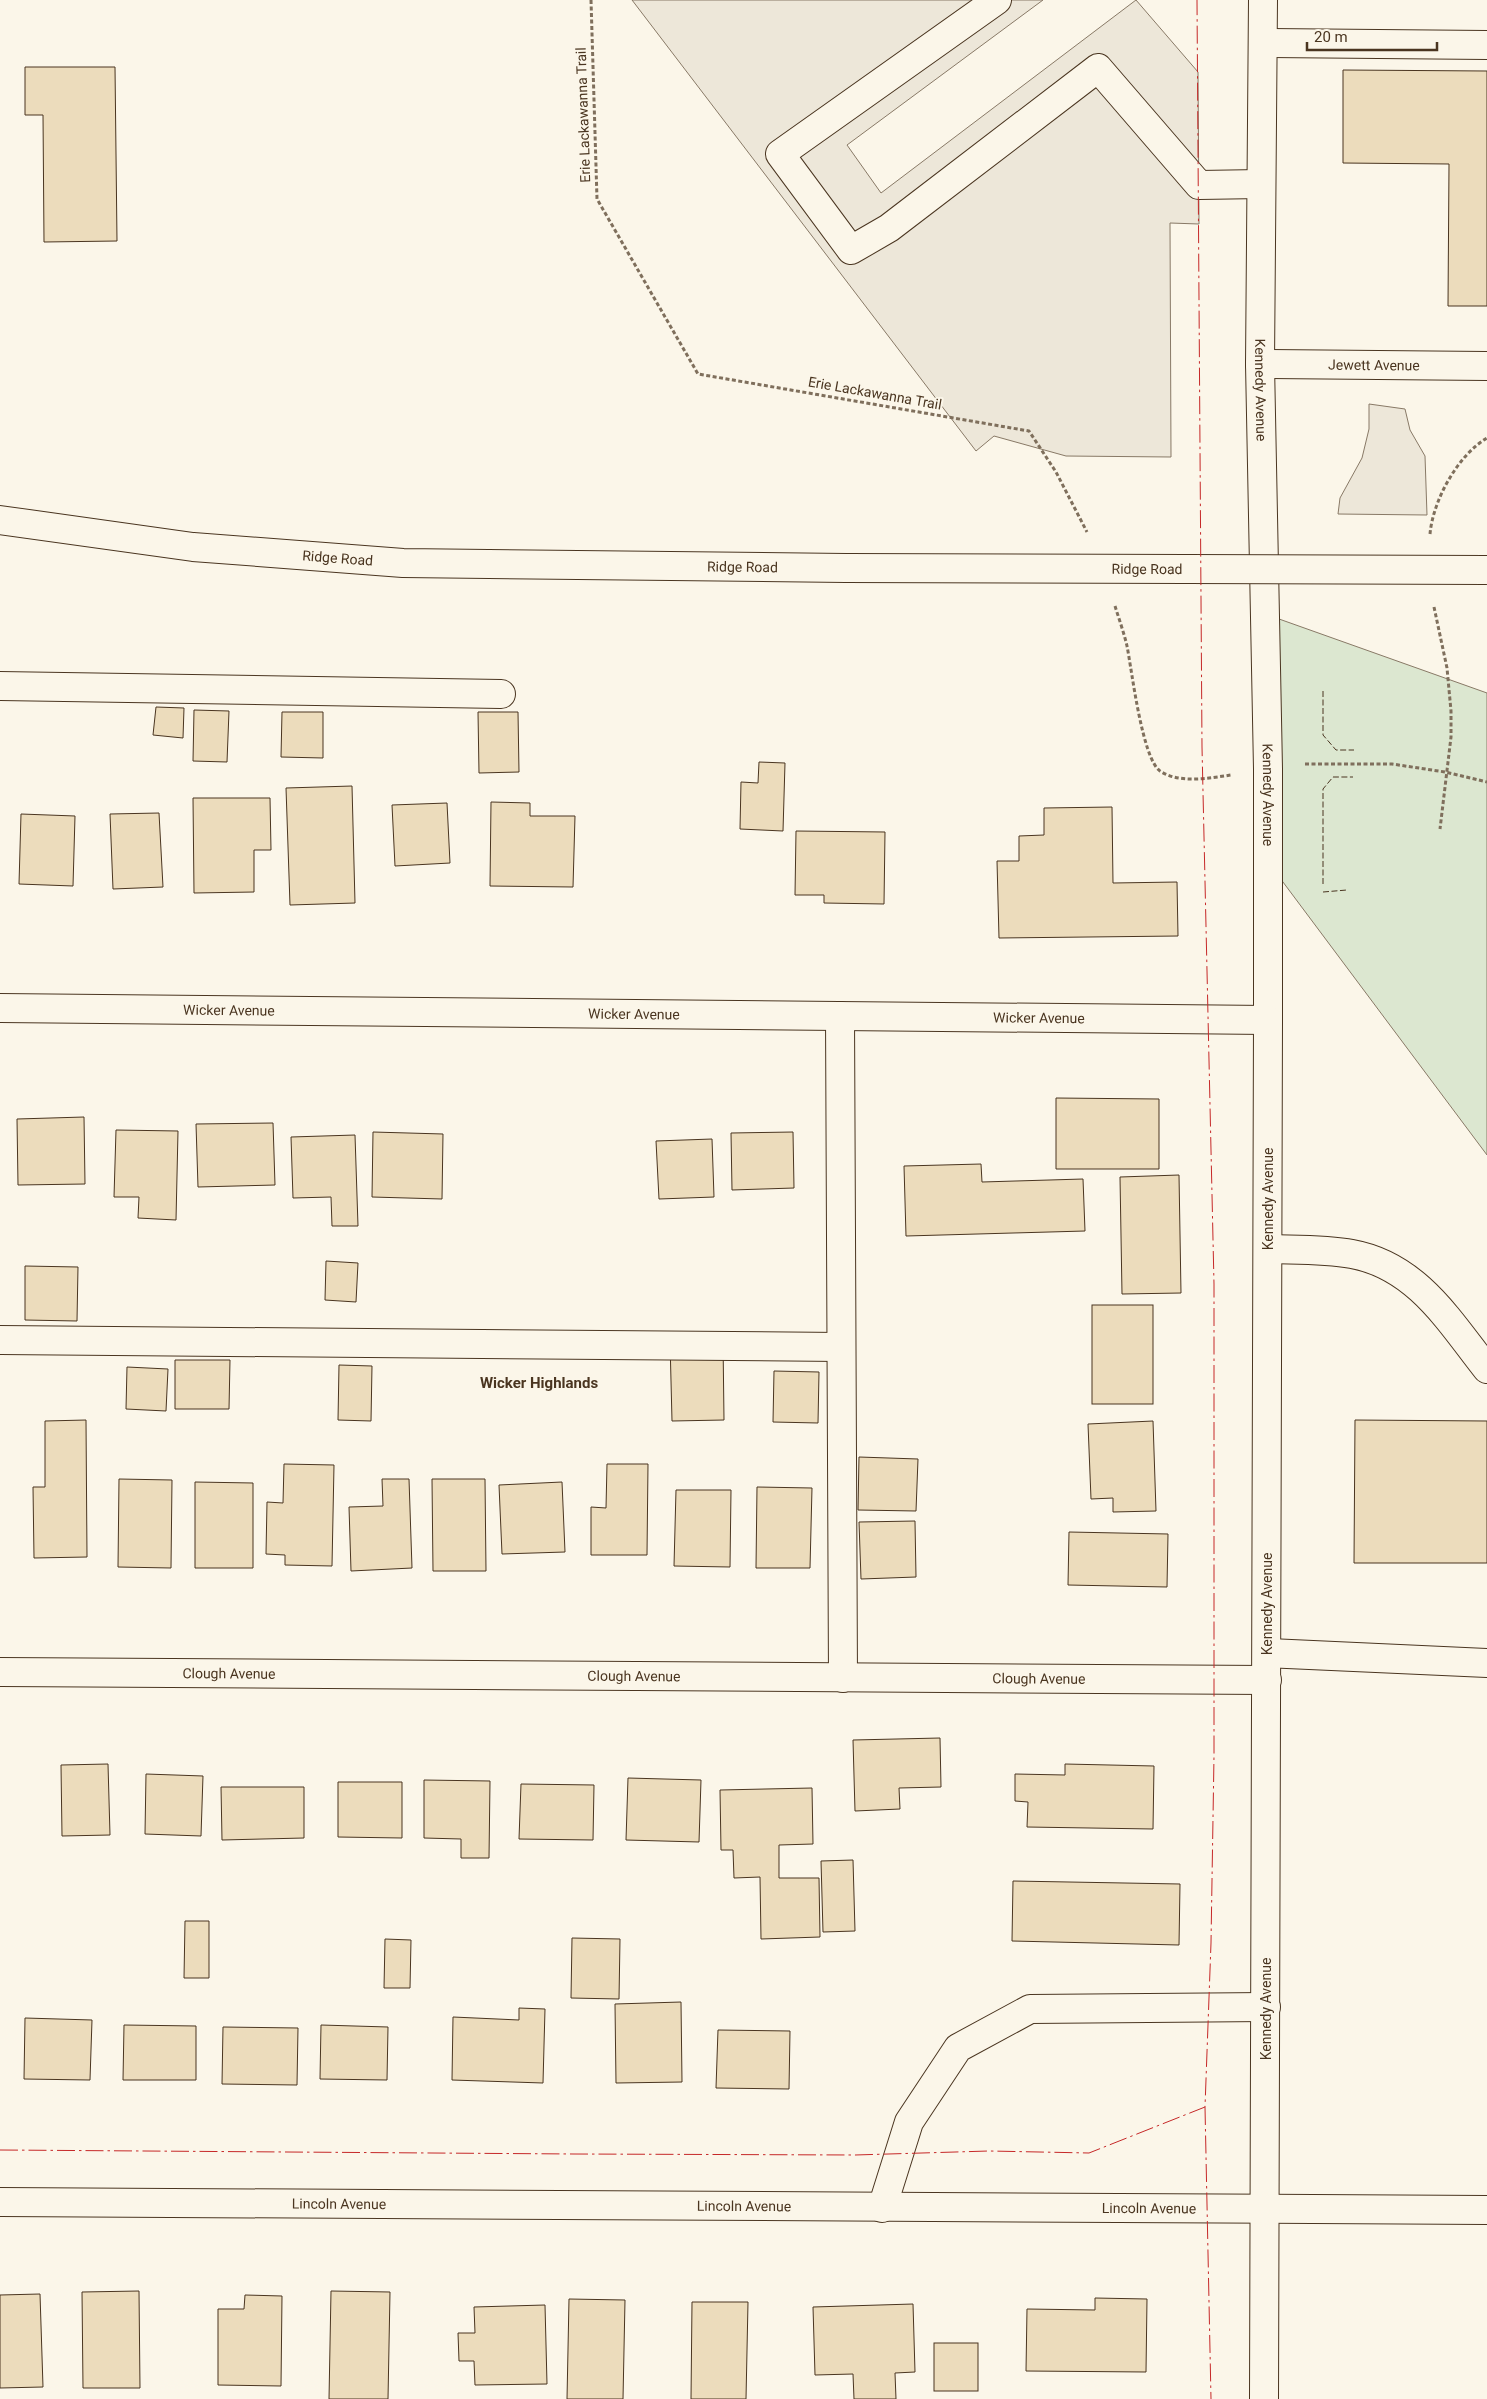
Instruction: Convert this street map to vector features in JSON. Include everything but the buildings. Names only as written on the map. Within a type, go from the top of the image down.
[{"type":"street","points":[[997,0],[780,154],[851,250],[889,228],[1098,68],[1199,184],[1261,184]]},
{"type":"street","name":"Kennedy Avenue","points":[[1263,0],[1260,364],[1268,770],[1264,2399]]},
{"type":"street","points":[[1263,43],[1487,44]]},
{"type":"street","name":"Jewett Avenue","points":[[1260,364],[1487,366]]},
{"type":"street","name":"Ridge Road","points":[[0,520],[192,548],[384,562],[846,568],[1487,570]]},
{"type":"street","points":[[0,686],[501,694]]},
{"type":"street","name":"Wicker Avenue","points":[[0,1008],[1268,1020]]},
{"type":"street","points":[[840,1016],[843,1678]]},
{"type":"street","points":[[1268,1249],[1352,1254],[1391,1266],[1427,1293],[1487,1369]]},
{"type":"street","points":[[0,1340],[841,1347]]},
{"type":"street","points":[[1267,1653],[1487,1663]]},
{"type":"street","name":"Clough Avenue","points":[[0,1672],[1267,1680]]},
{"type":"street","points":[[882,2208],[909,2122],[958,2048],[1030,2009],[1266,2007]]},
{"type":"street","name":"Lincoln Avenue","points":[[0,2202],[1487,2210]]},
{"type":"path","name":"Erie Lackawanna Trail","points":[[591,0],[597,199],[698,374],[1030,431],[1056,472],[1091,542]]},
{"type":"path","points":[[1430,540],[1431,524],[1447,480],[1479,443],[1487,438]]},
{"type":"path","points":[[1112,597],[1126,644],[1150,756],[1159,770],[1173,778],[1211,777]]},
{"type":"path","points":[[1433,603],[1447,668],[1452,711],[1452,737],[1440,829]]},
{"type":"path","points":[[1309,764],[1392,764],[1446,772],[1487,782]]},
{"type":"green space","points":[[1265,614],[1487,693],[1487,1155],[1268,862]]},
{"type":"shaded area","points":[[632,0],[1043,0],[847,145],[881,193],[1136,0],[1198,72],[1199,224],[1170,223],[1171,457],[1066,456],[994,436],[976,451]]},
{"type":"shaded area","points":[[1369,404],[1405,409],[1410,430],[1425,456],[1427,515],[1338,514],[1340,498],[1362,458],[1369,429]]},
{"type":"fence","points":[[1323,691],[1323,735],[1336,750],[1354,750]]},
{"type":"fence","points":[[1323,884],[1323,789],[1333,777],[1353,777]]},
{"type":"fence","points":[[1323,892],[1347,890]]},
{"type":"power","points":[[0,2150],[855,2155],[989,2151],[1089,2153],[1205,2107],[1211,1943],[1214,1756],[1214,1284],[1202,747],[1197,0]]},
{"type":"power","points":[[1205,2107],[1211,2399]]},
{"type":"district","name":"Wicker Highlands","points":[[539,1383]]}]
